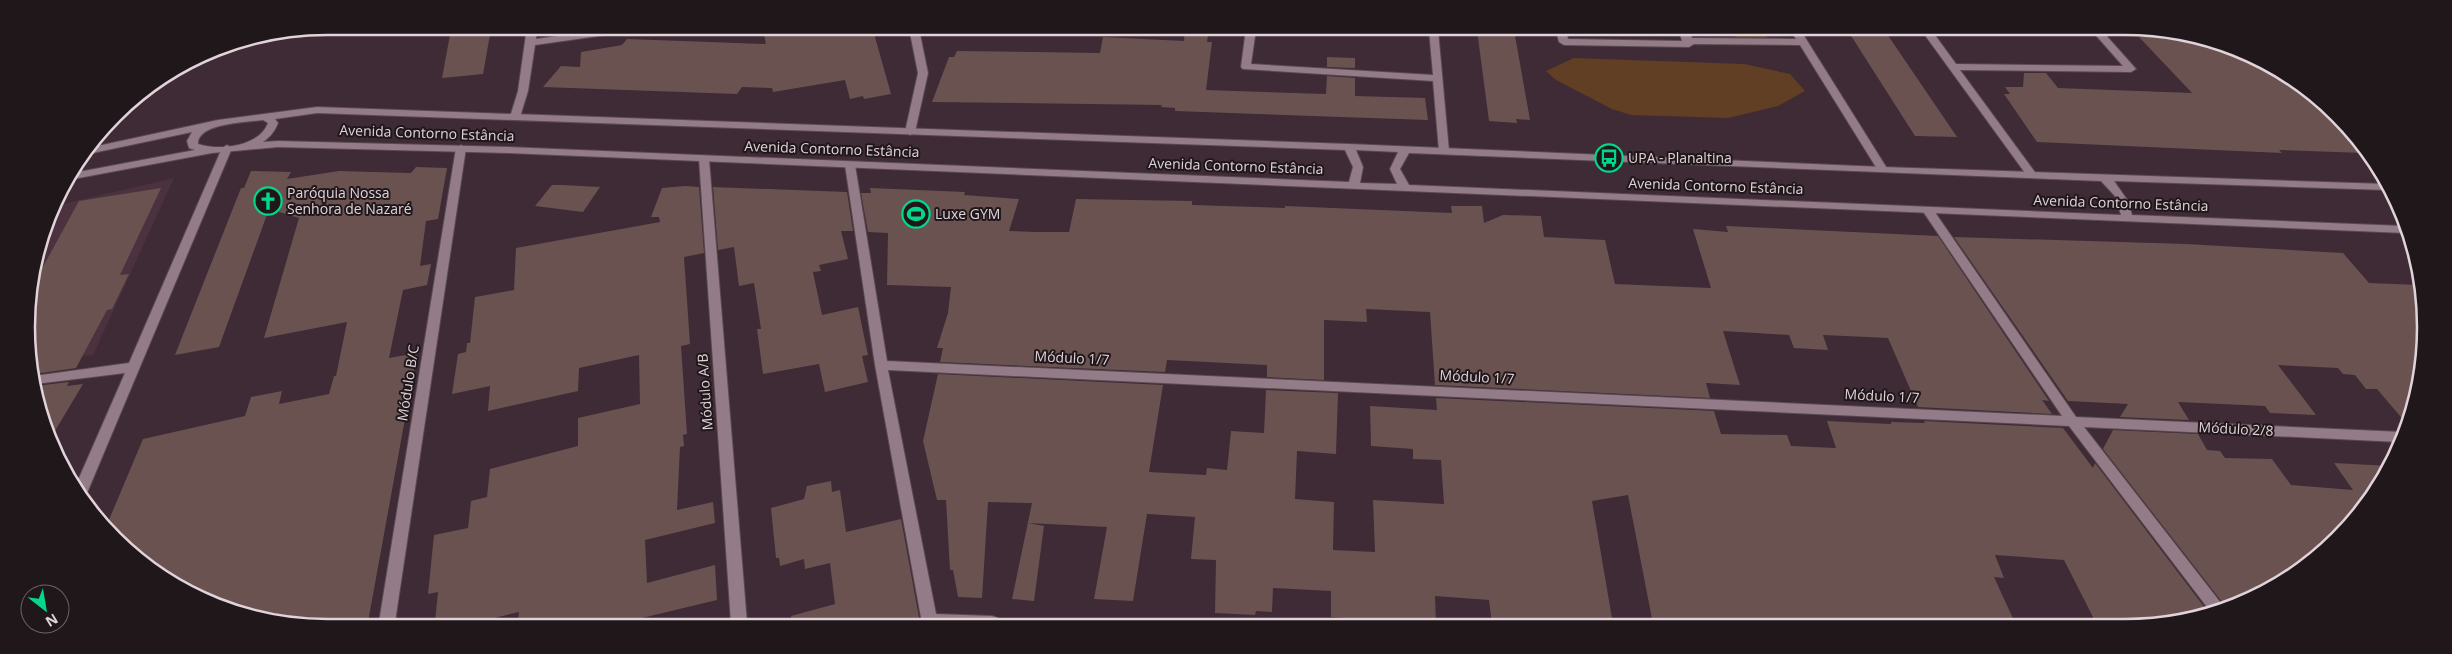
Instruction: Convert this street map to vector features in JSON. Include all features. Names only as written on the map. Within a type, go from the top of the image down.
[{"type":"street","points":[[515,117],[523,92],[531,35]]},
{"type":"street","points":[[530,44],[589,35]]},
{"type":"street","points":[[910,132],[924,72],[915,35]]},
{"type":"street","points":[[1249,35],[1246,67],[1438,78]]},
{"type":"street","points":[[1434,35],[1444,151]]},
{"type":"street","points":[[1562,35],[1564,42],[1689,44],[1688,41]]},
{"type":"street","points":[[1686,35],[1688,41]]},
{"type":"street","points":[[1799,35],[1883,170]]},
{"type":"street","points":[[1930,35],[2032,175]]},
{"type":"street","points":[[1953,67],[2131,69],[2101,35]]},
{"type":"street","points":[[1688,41],[1803,42]]},
{"type":"street","name":"Avenida Contorno Estância","points":[[93,151],[218,123],[317,110],[1350,147],[1883,170],[2381,187]]},
{"type":"street","points":[[244,146],[266,136],[272,129],[273,124],[270,119],[262,116]]},
{"type":"street","points":[[212,150],[200,150],[193,146],[192,141],[196,134],[218,123]]},
{"type":"street","name":"Avenida Contorno Estância","points":[[77,176],[212,150],[244,146],[278,144],[461,148],[2401,230]]},
{"type":"street","points":[[1350,147],[1358,167],[1354,186]]},
{"type":"street","points":[[83,487],[227,148]]},
{"type":"street","name":"Módulo B/C","points":[[387,619],[461,148]]},
{"type":"street","points":[[1404,150],[1395,169],[1405,188]]},
{"type":"street","name":"Módulo A/B","points":[[704,158],[739,619]]},
{"type":"street","points":[[850,165],[881,365],[930,619]]},
{"type":"street","points":[[2105,178],[2122,198],[2127,218]]},
{"type":"street","points":[[1928,210],[2072,421],[2214,605]]},
{"type":"street","name":"Módulo 1/7","points":[[881,365],[2072,421]]},
{"type":"street","points":[[40,379],[135,367]]},
{"type":"street","name":"Módulo 2/8","points":[[2072,421],[2396,437]]},
{"type":"shaded area","points":[[1733,35],[1766,35],[1768,39],[1739,40]]},
{"type":"shaded area","points":[[1574,58],[1744,64],[1790,74],[1805,91],[1778,106],[1728,118],[1631,115],[1612,109],[1556,80],[1546,71]]},
{"type":"shaded area","points":[[174,178],[93,355],[37,362],[35,327],[37,289],[50,233],[62,204]]},
{"type":"building","points":[[450,35],[490,35],[483,74],[442,78]]},
{"type":"building","points":[[764,35],[874,35],[891,94],[864,99],[863,96],[850,99],[845,80],[773,92],[772,88],[742,87],[737,94],[543,87],[561,66],[580,67],[581,52],[622,45],[627,39],[766,44]]},
{"type":"building","points":[[1184,35],[1208,35],[1207,42],[1212,42],[1206,90],[1326,94],[1327,76],[1355,78],[1355,96],[1425,98],[1428,120],[1175,111],[1175,108],[1161,107],[1162,105],[932,102],[949,57],[954,57],[957,51],[1100,53],[1103,37],[1184,41]]},
{"type":"building","points":[[1478,35],[1515,35],[1530,120],[1516,119],[1517,123],[1489,121]]},
{"type":"building","points":[[1851,35],[1888,35],[1957,137],[1915,136]]},
{"type":"building","points":[[2139,37],[2163,37],[2201,45],[2219,50],[2254,65],[2287,84],[2308,99],[2347,137],[2360,153],[2279,150],[2282,153],[2037,142],[2004,94],[2010,94],[2005,87],[2023,87],[2024,73],[2046,73],[2058,88],[2192,93]]},
{"type":"building","points":[[1327,57],[1355,58],[1355,68],[1327,67]]},
{"type":"building","points":[[416,167],[447,168],[438,219],[426,221],[420,266],[431,264],[427,285],[403,290],[389,358],[417,353],[369,619],[289,617],[233,604],[181,580],[134,547],[108,521],[143,439],[245,416],[251,397],[282,391],[279,404],[329,394],[334,376],[336,376],[347,322],[264,338],[299,218],[269,209],[219,347],[175,355],[241,188],[244,188],[251,171],[291,172],[287,179],[339,171],[411,173]]},
{"type":"building","points":[[552,185],[600,187],[583,212],[535,206]]},
{"type":"building","points":[[699,187],[704,253],[684,257],[690,344],[681,346],[687,434],[683,435],[684,446],[680,447],[677,510],[713,502],[715,523],[645,540],[647,583],[715,565],[717,600],[638,619],[518,619],[519,612],[490,619],[435,619],[438,592],[428,594],[434,535],[468,528],[471,501],[487,497],[490,469],[578,446],[578,418],[640,404],[639,355],[579,368],[578,391],[488,411],[490,386],[452,394],[458,354],[466,352],[467,343],[470,343],[475,297],[514,290],[516,248],[660,222],[659,217],[651,217],[662,188]]},
{"type":"building","points":[[713,187],[847,192],[853,231],[841,231],[848,259],[819,265],[821,271],[813,272],[822,315],[858,307],[868,355],[862,356],[868,382],[825,392],[819,364],[763,374],[757,329],[761,329],[754,283],[739,286],[734,247],[718,250]]},
{"type":"building","points":[[161,188],[120,275],[129,274],[112,309],[107,310],[76,368],[39,373],[35,327],[37,289],[41,271],[79,201]]},
{"type":"building","points":[[870,188],[965,192],[964,195],[1019,199],[1009,231],[1037,232],[1069,232],[1076,199],[1192,201],[1192,205],[1285,208],[1285,206],[1452,213],[1451,206],[1482,206],[1484,223],[1503,215],[1541,216],[1544,237],[1605,240],[1615,284],[1711,288],[1693,229],[1728,232],[1726,226],[1938,236],[2049,401],[2042,400],[2052,414],[1918,407],[1888,338],[1823,335],[1828,350],[1794,348],[1789,335],[1723,331],[1740,385],[1706,383],[1710,398],[1435,385],[1430,312],[1366,309],[1367,322],[1324,320],[1324,380],[1267,377],[1267,365],[1167,360],[1165,372],[940,362],[943,348],[937,348],[948,313],[951,287],[887,285],[888,233],[868,232],[861,193],[871,193]]},
{"type":"building","points":[[1954,237],[2186,244],[2343,253],[2369,283],[2414,285],[2417,327],[2415,365],[2403,419],[2377,389],[2366,389],[2355,375],[2343,374],[2338,368],[2278,365],[2316,415],[2270,413],[2265,406],[2178,402],[2189,420],[2120,417],[2128,404],[2068,401]]},
{"type":"building","points":[[938,374],[1163,385],[1149,472],[1206,475],[1207,468],[1227,470],[1231,431],[1264,433],[1266,390],[1338,393],[1336,454],[1297,451],[1295,499],[1334,502],[1333,550],[1375,552],[1373,500],[1444,504],[1441,460],[1413,459],[1413,449],[1371,446],[1370,406],[1437,410],[1436,398],[1714,411],[1721,434],[1787,435],[1791,446],[1836,448],[1827,421],[1891,424],[1891,422],[1925,423],[1924,421],[2063,428],[2093,468],[2095,463],[2205,608],[2163,617],[2094,619],[2064,560],[1995,555],[2004,578],[1994,577],[2013,619],[1652,619],[1628,495],[1592,501],[1612,619],[1491,619],[1489,600],[1435,596],[1436,619],[1331,617],[1331,591],[1273,588],[1272,612],[1256,611],[1255,615],[1215,613],[1216,560],[1191,559],[1195,517],[1147,514],[1133,601],[1094,599],[1107,527],[1028,523],[1044,526],[1034,601],[1012,599],[1032,503],[988,502],[982,598],[958,597],[953,570],[950,570],[946,500],[937,500],[923,441]]},
{"type":"building","points":[[69,382],[67,386],[83,384],[54,432],[50,421],[41,385]]},
{"type":"building","points":[[2113,430],[2198,434],[2207,450],[2220,451],[2225,458],[2272,459],[2291,485],[2353,490],[2334,463],[2382,466],[2357,505],[2318,547],[2271,580],[2223,603],[2103,449]]},
{"type":"building","points":[[831,481],[832,492],[840,490],[846,532],[901,519],[919,619],[791,619],[791,616],[835,604],[830,563],[805,569],[804,559],[780,566],[779,558],[776,558],[771,508],[804,499],[807,486]]},
{"type":"place","name":"UPA - Planaltina","points":[[1609,158]]},
{"type":"place","name":"Paróquia Nossa Senhora de Nazaré","points":[[268,201]]},
{"type":"place","name":"Luxe GYM","points":[[916,214]]}]
